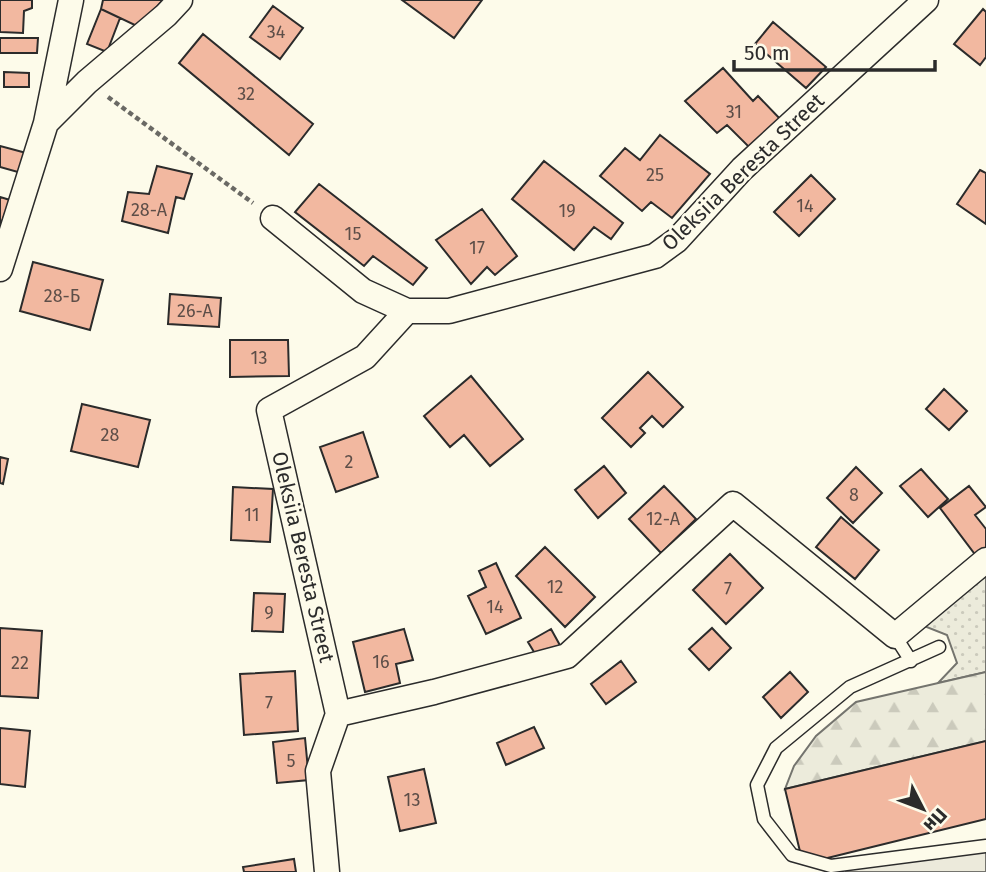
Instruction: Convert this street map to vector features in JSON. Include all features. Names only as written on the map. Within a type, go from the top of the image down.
[{"type":"street","points":[[0,269],[46,123],[71,0]]},
{"type":"street","points":[[46,123],[87,82],[180,0]]},
{"type":"street","name":"Oleksiia Beresta Street","points":[[273,218],[363,291],[407,311],[449,311],[655,256],[677,240],[742,169],[926,0]]},
{"type":"street","name":"Oleksiia Beresta Street","points":[[338,714],[269,410],[365,357],[407,311]]},
{"type":"street","points":[[327,872],[318,771],[338,714],[434,692],[567,656],[733,504],[895,636],[986,560]]},
{"type":"lane","points":[[895,636],[911,661]]},
{"type":"lane","points":[[939,648],[850,687],[776,748],[757,785],[764,819],[792,855],[831,866],[986,846]]},
{"type":"path","points":[[87,82],[273,218]]},
{"type":"green space","points":[[986,576],[986,672],[938,683],[957,663],[947,635],[924,626]]},
{"type":"green space","points":[[986,672],[986,741],[785,789],[794,766],[816,736],[856,702]]},
{"type":"shaded area","points":[[986,846],[986,872],[846,872],[845,865]]},
{"type":"building","points":[[0,0],[32,0],[32,8],[24,11],[23,33],[0,32]]},
{"type":"building","points":[[103,0],[163,0],[139,27],[101,9]]},
{"type":"building","points":[[402,0],[482,0],[454,38]]},
{"type":"building","points":[[273,6],[303,28],[280,59],[250,37]]},
{"type":"building","points":[[101,9],[120,18],[107,52],[87,44]]},
{"type":"building","points":[[983,9],[986,12],[986,57],[980,65],[954,44]]},
{"type":"building","points":[[773,22],[826,67],[806,88],[755,44]]},
{"type":"building","points":[[203,34],[313,124],[289,155],[179,63]]},
{"type":"building","points":[[0,38],[38,38],[37,53],[0,53]]},
{"type":"building","points":[[723,68],[753,101],[758,96],[783,122],[751,149],[727,125],[717,133],[685,101]]},
{"type":"building","points":[[4,72],[29,73],[29,87],[4,87]]},
{"type":"building","points":[[660,135],[710,174],[672,218],[651,202],[642,211],[600,176],[625,148],[640,160]]},
{"type":"building","points":[[0,146],[30,154],[25,174],[0,167]]},
{"type":"building","points":[[544,161],[623,223],[611,239],[594,227],[574,250],[512,199]]},
{"type":"building","points":[[157,166],[192,174],[184,199],[176,197],[168,233],[122,221],[128,192],[149,194]]},
{"type":"building","points":[[980,170],[986,173],[986,224],[957,204]]},
{"type":"building","points":[[811,175],[835,199],[799,236],[774,212]]},
{"type":"building","points":[[319,184],[427,268],[413,285],[373,256],[364,266],[295,212]]},
{"type":"building","points":[[0,197],[10,200],[0,227]]},
{"type":"building","points":[[482,209],[517,256],[495,275],[487,267],[471,284],[436,240]]},
{"type":"building","points":[[33,262],[103,280],[90,330],[20,311]]},
{"type":"building","points":[[170,294],[221,298],[219,327],[168,324]]},
{"type":"building","points":[[230,340],[288,340],[289,376],[230,377]]},
{"type":"building","points":[[648,372],[683,407],[663,427],[652,416],[640,428],[645,433],[631,447],[602,418]]},
{"type":"building","points":[[471,376],[523,439],[490,466],[464,435],[450,447],[424,416]]},
{"type":"building","points":[[944,389],[967,411],[949,430],[926,409]]},
{"type":"building","points":[[82,404],[150,420],[138,467],[71,451]]},
{"type":"building","points":[[363,432],[378,477],[336,492],[320,447]]},
{"type":"building","points":[[0,457],[8,459],[3,484],[0,483]]},
{"type":"building","points":[[604,466],[626,493],[598,518],[575,490]]},
{"type":"building","points":[[856,467],[882,493],[853,523],[827,498]]},
{"type":"building","points":[[921,469],[948,499],[928,517],[900,486]]},
{"type":"building","points":[[664,486],[696,519],[661,553],[629,519]]},
{"type":"building","points":[[969,486],[986,507],[975,515],[986,529],[986,550],[977,557],[940,508]]},
{"type":"building","points":[[233,487],[273,489],[270,542],[231,540]]},
{"type":"building","points":[[841,517],[879,550],[855,579],[816,547]]},
{"type":"building","points":[[545,547],[595,597],[565,627],[516,576]]},
{"type":"building","points":[[730,554],[763,588],[726,624],[693,590]]},
{"type":"building","points":[[496,563],[521,618],[486,634],[468,596],[486,587],[479,571]]},
{"type":"building","points":[[254,593],[285,594],[283,632],[252,631]]},
{"type":"building","points":[[0,628],[42,631],[38,698],[0,696]]},
{"type":"building","points":[[712,628],[731,648],[709,670],[689,649]]},
{"type":"building","points":[[404,629],[413,660],[396,664],[400,683],[365,692],[353,642]]},
{"type":"building","points":[[551,629],[562,649],[540,662],[528,642]]},
{"type":"building","points":[[621,661],[636,682],[606,704],[591,684]]},
{"type":"building","points":[[295,671],[298,731],[244,735],[240,674]]},
{"type":"building","points":[[790,672],[808,692],[781,718],[763,697]]},
{"type":"building","points":[[534,727],[544,748],[506,765],[497,743]]},
{"type":"building","points":[[0,728],[30,731],[25,787],[0,784]]},
{"type":"building","points":[[305,738],[309,780],[277,783],[273,742]]},
{"type":"building","points":[[986,741],[986,819],[803,864],[785,789]]},
{"type":"building","points":[[424,769],[436,823],[400,831],[388,777]]},
{"type":"building","points":[[294,859],[296,872],[244,872],[243,867]]}]
